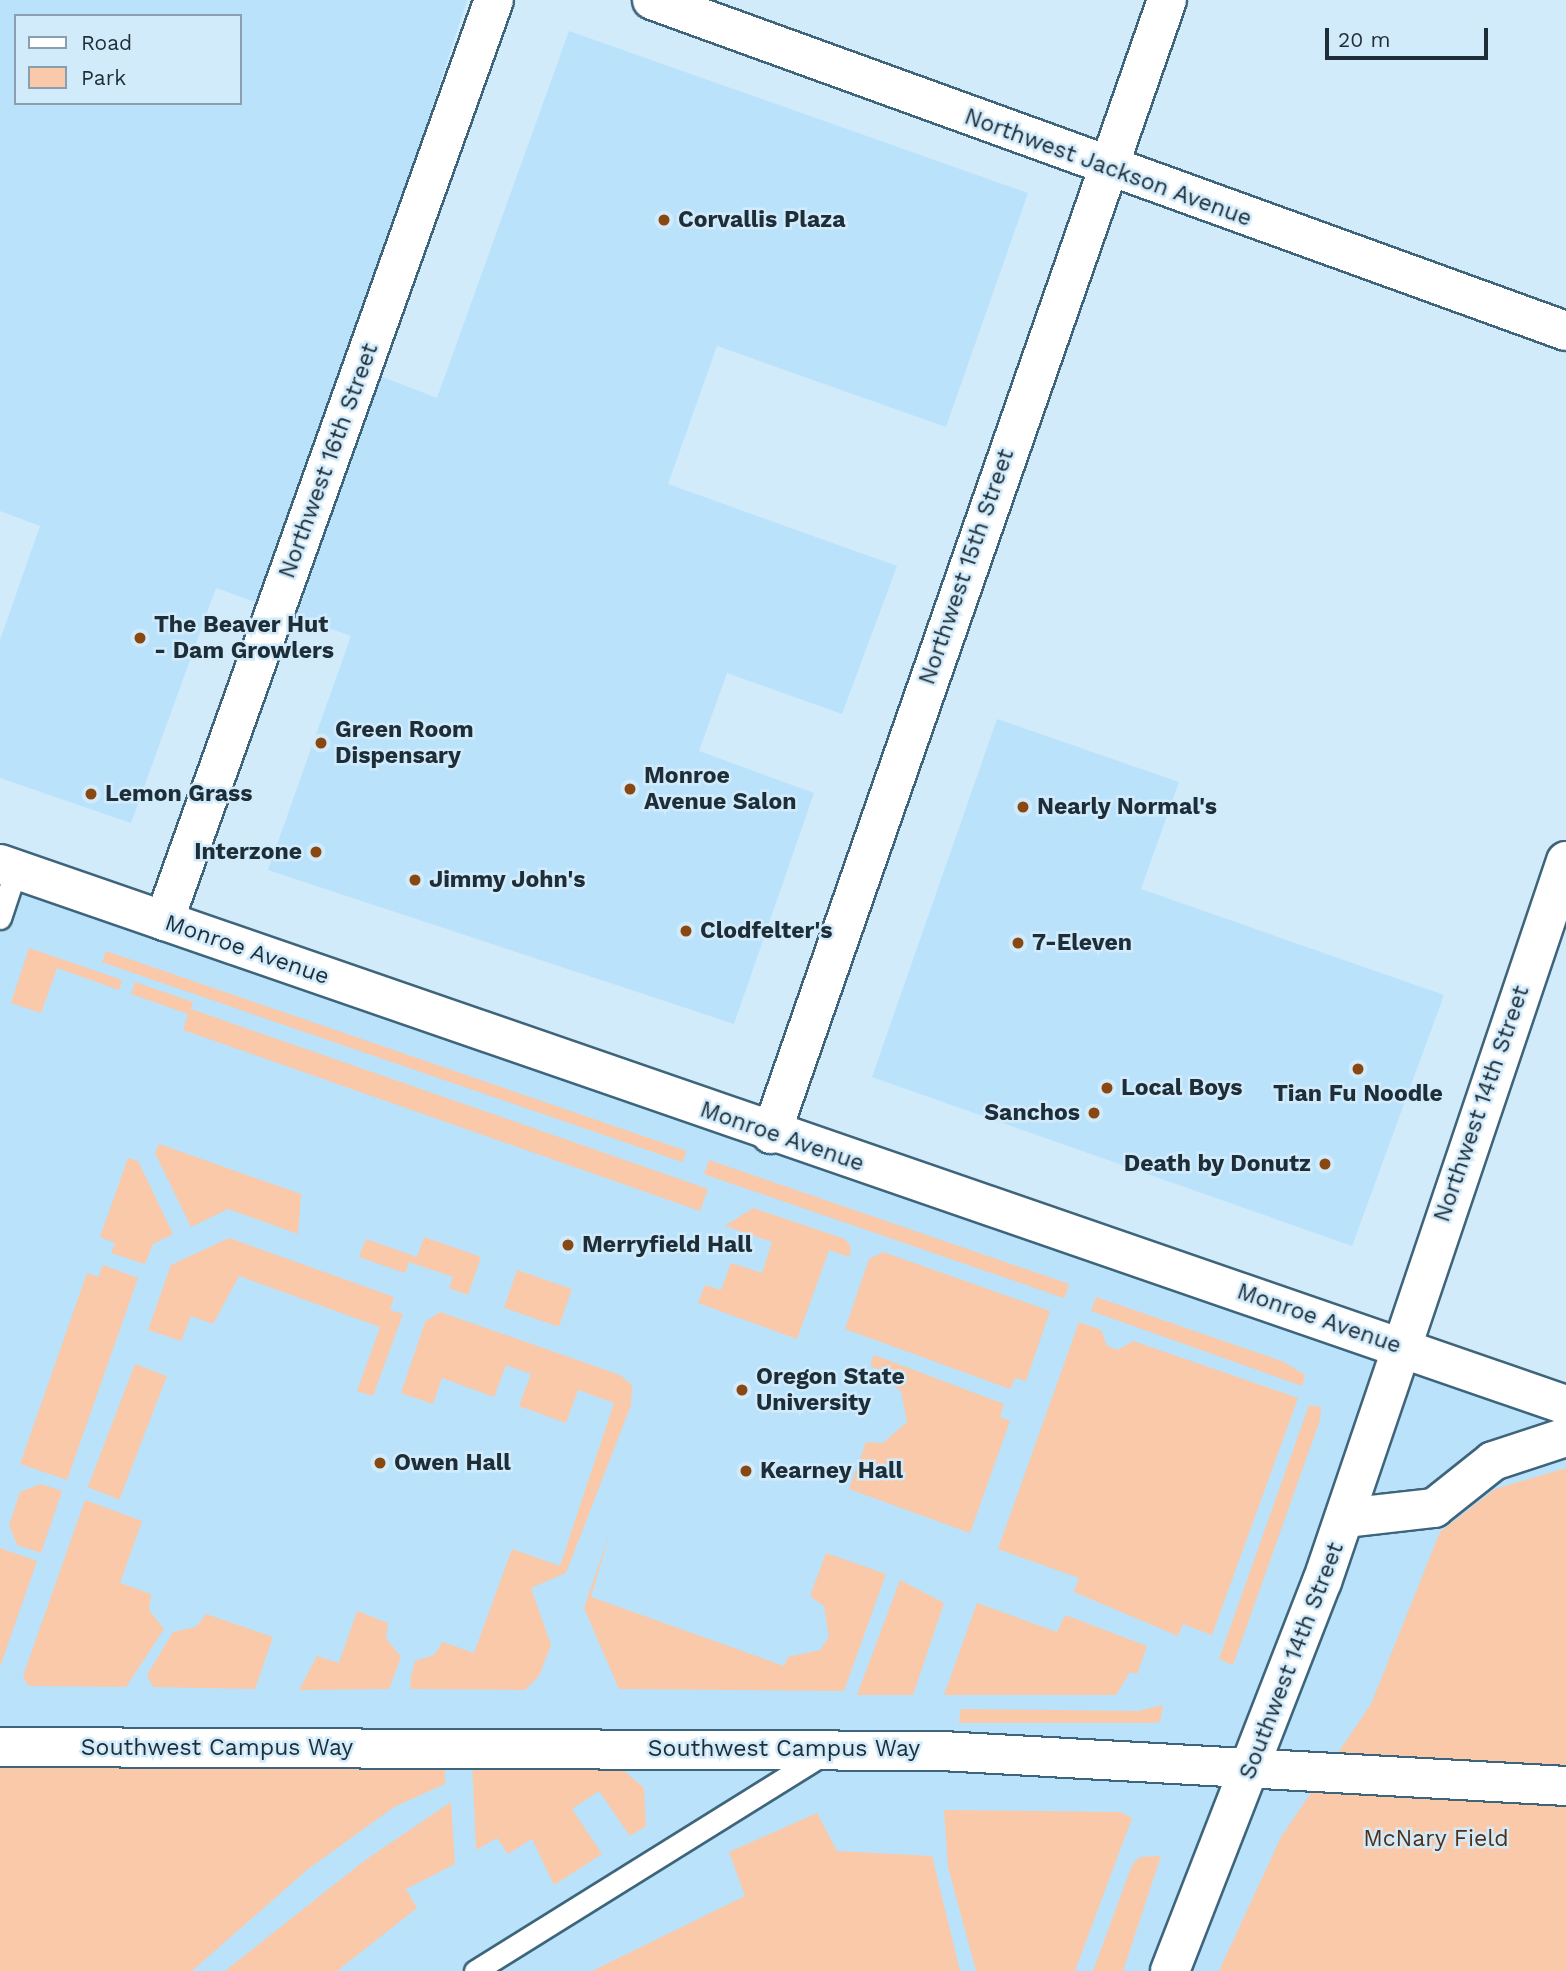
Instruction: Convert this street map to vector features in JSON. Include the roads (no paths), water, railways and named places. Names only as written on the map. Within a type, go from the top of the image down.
[{"type":"street","name":"Northwest 16th Street","points":[[164,921],[494,0]]},
{"type":"street","name":"Northwest Jackson Avenue","points":[[652,0],[1105,169],[1566,331]]},
{"type":"street","name":"Northwest 15th Street","points":[[771,1134],[1105,169],[1167,0]]},
{"type":"street","name":"Northwest 14th Street","points":[[1402,1347],[1566,861]]},
{"type":"street","name":"Monroe Avenue","points":[[8,867],[771,1134],[1566,1405]]},
{"type":"street","name":"Southwest 14th Street","points":[[1170,1971],[1251,1772],[1346,1518],[1402,1347]]},
{"type":"street","points":[[1346,1518],[1434,1508],[1493,1461],[1566,1437]]},
{"type":"street","name":"Southwest Campus Way","points":[[0,1747],[942,1751],[1251,1772],[1566,1786]]},
{"type":"lane","points":[[0,918],[8,867]]},
{"type":"lane","points":[[475,1971],[831,1750]]},
{"type":"place","name":"Corvallis Plaza","points":[[664,220]]},
{"type":"place","name":"The Beaver Hut - Dam Growlers","points":[[140,638]]},
{"type":"place","name":"Green Room Dispensary","points":[[321,743]]},
{"type":"place","name":"Monroe Avenue Salon","points":[[630,789]]},
{"type":"place","name":"Lemon Grass","points":[[91,794]]},
{"type":"place","name":"Nearly Normal's","points":[[1023,807]]},
{"type":"place","name":"Interzone","points":[[316,852]]},
{"type":"place","name":"Jimmy John's","points":[[415,880]]},
{"type":"place","name":"Clodfelter's","points":[[686,931]]},
{"type":"place","name":"7-Eleven","points":[[1018,943]]},
{"type":"place","name":"Tian Fu Noodle","points":[[1358,1069]]},
{"type":"place","name":"Local Boys","points":[[1107,1088]]},
{"type":"place","name":"Sanchos","points":[[1094,1113]]},
{"type":"place","name":"Death by Donutz","points":[[1325,1164]]},
{"type":"place","name":"Merryfield Hall","points":[[568,1245]]},
{"type":"place","name":"Oregon State University","points":[[742,1390]]},
{"type":"place","name":"Owen Hall","points":[[380,1463]]},
{"type":"place","name":"Kearney Hall","points":[[746,1471]]},
{"type":"park label","name":"McNary Field","points":[[1436,1839]]}]
